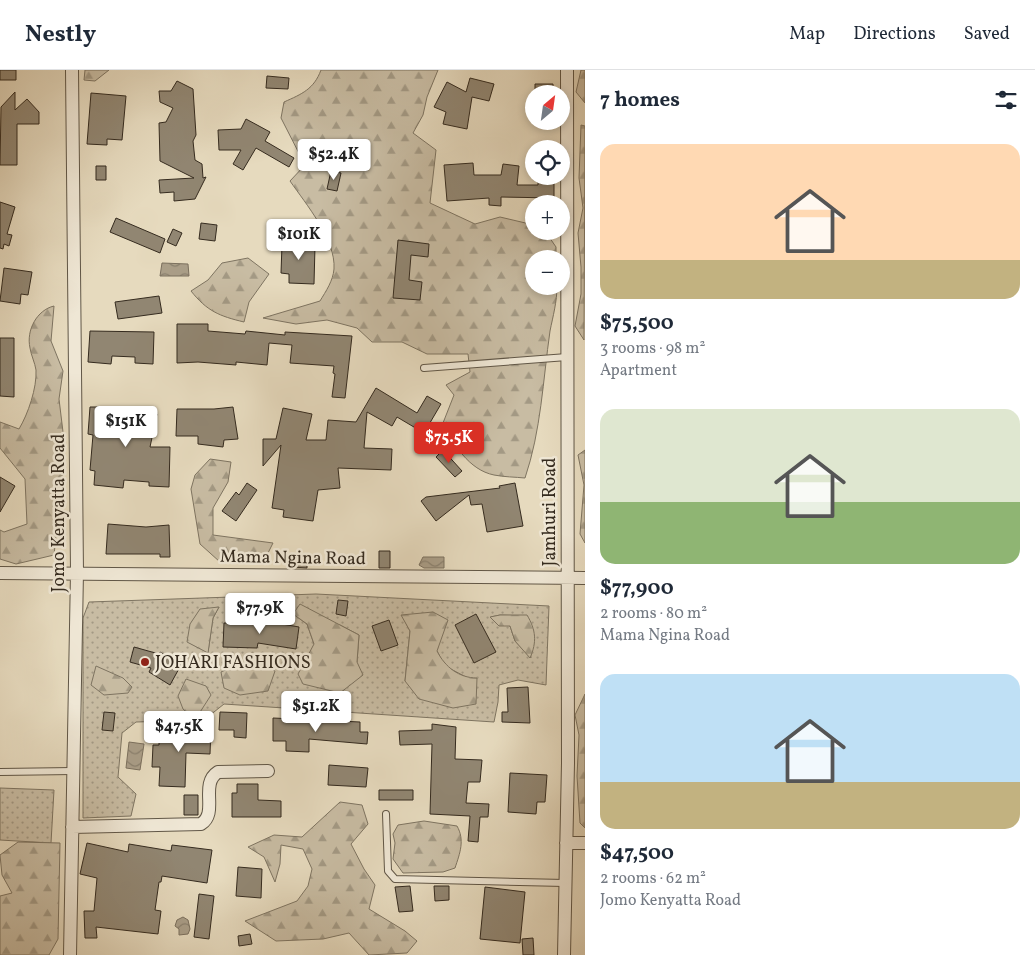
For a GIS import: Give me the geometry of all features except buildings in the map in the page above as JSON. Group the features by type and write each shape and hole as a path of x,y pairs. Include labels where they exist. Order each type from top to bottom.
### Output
{"street":[{"name":"Jomo Kenyatta Road","path":"70,955 77,572 72,70"},
{"name":"Jamhuri Road","path":"564,955 566,883 567,70"},
{"name":"Mama Ngina Road","path":"0,573 77,572 585,578"},
{"path":"72,827 201,824 209,815 210,787 214,775 218,772 268,771"},
{"path":"566,843 585,843"}],"lane":[{"path":"424,368 567,357"},
{"path":"0,772 73,772"},
{"path":"386,814 388,871 395,879 566,883"}],"green space":[{"path":"85,70 109,70 95,81 84,80"},
{"path":"321,70 438,70 427,97 423,115 413,133 436,150 430,203 475,224 500,217 525,223 525,240 551,240 556,247 556,250 525,250 525,295 557,295 535,442 525,478 494,475 477,468 463,455 443,423 454,395 446,385 470,372 468,354 427,354 402,342 372,342 357,328 327,320 296,324 263,318 320,301 332,278 334,269 333,258 325,234 290,181 305,165 281,118 284,102 307,90 318,77"},
{"path":"581,70 585,70 585,103 576,92"},
{"path":"581,125 585,126 584,340 575,326 581,294 578,233 583,208 579,178"},
{"path":"248,258 269,274 249,302 244,322 214,312 191,291 208,280 222,263"},
{"path":"54,306 51,341 63,371 59,399 64,459 54,555 16,564 0,559 0,530 4,532 27,524 25,479 0,448 0,422 19,429 26,416 36,377 29,341 31,328 38,316"},
{"path":"585,450 585,543 580,534 584,485 578,455"},
{"path":"210,459 231,462 228,482 213,508 213,535 273,543 265,559 244,562 220,562 200,544 191,489 195,475"},
{"path":"316,594 549,606 546,685 518,680 499,685 494,722 224,704 204,720 136,722 122,733 118,777 136,794 131,816 83,818 83,618 89,602","holes":["219,607 213,618 208,652 188,642","293,614 340,625 359,635 357,662 314,644 307,624","402,615 437,651 445,666 468,678 405,681 410,631","500,615 527,616 531,658 515,641 510,626 491,617"]},
{"path":"300,604 359,635 357,662 363,675 340,693 303,684 298,674 314,644 307,624 293,614"},
{"path":"219,607 213,618 208,653 187,642 190,624 200,609"},
{"path":"433,612 448,620 437,651 448,667 464,676 477,678 476,704 453,708 419,699 405,681 410,631 401,615"},
{"path":"527,615 534,636 534,647 530,658 515,641 510,626 499,626 490,617"},
{"path":"260,662 275,671 268,691 240,695 224,688 221,672 232,667"},
{"path":"96,666 123,678 132,687 128,693 104,695 91,685"},
{"path":"186,679 206,686 211,695 195,720 183,709 178,696"},
{"path":"585,694 585,828 580,823 577,776 579,735 575,715"},
{"path":"0,788 54,790 51,843 0,840"},
{"path":"340,802 362,805 368,824 351,844 375,885 369,909 405,931 417,941 407,953 369,955 349,933 323,939 276,941 245,921 297,901 308,886 312,869 303,849 281,845 280,864 275,882 264,857 248,847 274,835 302,837"},
{"path":"424,821 457,826 461,841 455,868 443,872 403,873 393,859 395,843 393,834 398,825"},
{"path":"18,842 60,843 58,939 49,955 0,955 0,896 12,893 2,875 0,855"}],"water":[{"path":"162,263 188,264 189,276 160,276"},
{"path":"423,557 444,557 444,568 424,568 419,565"},
{"path":"129,742 144,744 140,770 126,768"},
{"path":"183,917 188,920 190,929 188,934 179,935 179,929 175,926 177,920"}],"place":[{"name":"JOHARI FASHIONS","path":"145,662"}]}
